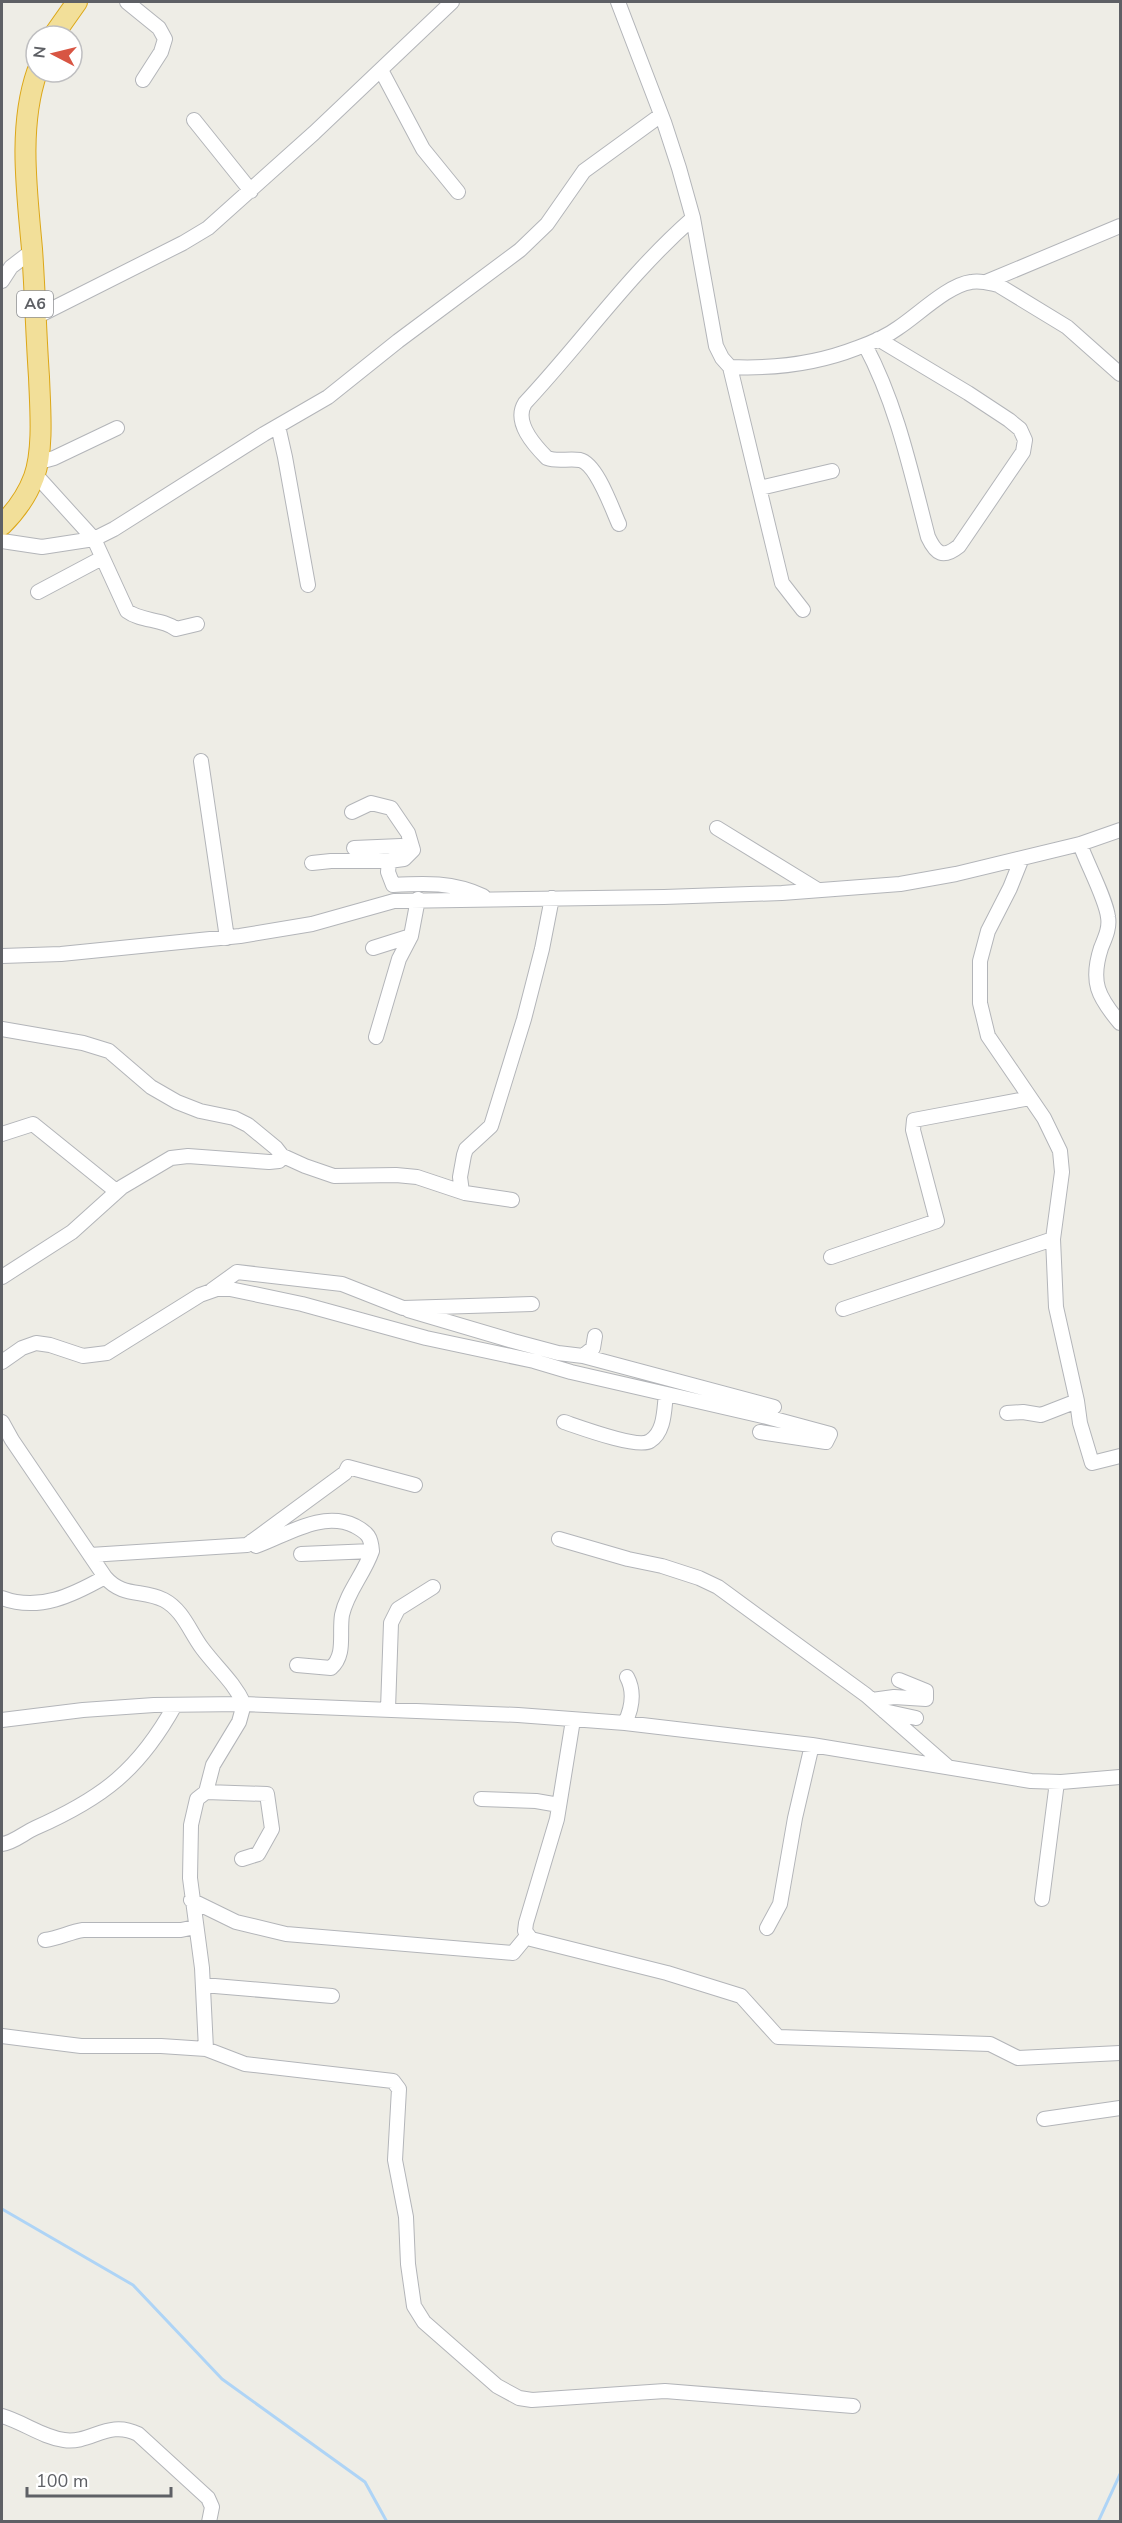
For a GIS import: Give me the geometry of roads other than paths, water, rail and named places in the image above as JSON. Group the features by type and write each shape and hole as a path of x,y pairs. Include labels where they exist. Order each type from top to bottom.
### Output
{"highway":[{"path":"61,24 76,2"},
{"name":"A6","path":"2,525 20,506 36,469 40,408 28,208 27,124 34,84"}],"street":[{"path":"127,2 159,28 165,39 161,52 144,80"},
{"path":"36,317 194,238 251,191 452,2"},
{"path":"618,2 662,115 693,218 716,346 730,367 782,583 803,610"},
{"path":"381,70 423,149 458,192"},
{"path":"2,541 42,547 94,539 114,529 278,426 328,398 398,341 520,250 547,224 584,171 662,115"},
{"path":"194,120 251,191"},
{"path":"619,524 590,467 578,460 560,461 547,458 523,424 520,412 525,403 577,345 622,288 658,248 693,218"},
{"path":"986,282 1119,230"},
{"path":"2,282 11,267 32,251"},
{"path":"730,367 757,368 817,362 896,330 955,287 970,282 986,282 999,285 1052,317 1120,374"},
{"path":"871,342 968,393 1020,429 1024,440 1023,452 959,546 950,553 940,553 933,548 928,537 893,410 871,342"},
{"path":"278,426 308,585"},
{"path":"117,428 36,469 94,539 127,611 135,617 164,621 176,629 197,624"},
{"path":"760,488 832,471"},
{"path":"38,592 102,558"},
{"path":"201,761 227,938"},
{"path":"352,812 371,803 391,808 408,833 413,850"},
{"path":"717,828 818,890"},
{"path":"2,956 61,954 227,938 302,926 394,901 418,899 664,897 900,884 956,874 1080,844 1120,830"},
{"path":"1080,844 1108,914 1108,929 1096,966 1096,984 1107,1008 1120,1023"},
{"path":"354,848 401,846 413,850"},
{"path":"312,863 389,861 404,859 413,850"},
{"path":"1022,858 988,931 980,961 980,1003 988,1036 1052,1133 1060,1151 1062,1172 1053,1239 1056,1307 1080,1423 1092,1463 1120,1456"},
{"path":"389,861 388,872 393,885 431,882 467,889 487,898"},
{"path":"462,1192 460,1177 464,1155 466,1149 491,1126 524,1018 542,949 552,898"},
{"path":"376,1037 399,959 411,936 418,899"},
{"path":"373,948 411,936"},
{"path":"2,1029 83,1043 109,1051 151,1087 189,1108 240,1121 283,1156 334,1176 417,1177 462,1192 512,1200"},
{"path":"831,1257 937,1221 913,1130 914,1120 1030,1098"},
{"path":"2,1134 33,1124 116,1191"},
{"path":"2,1277 72,1232 116,1191 146,1171 176,1157 269,1162 282,1160 283,1156"},
{"path":"843,1309 1053,1239"},
{"path":"2,1362 22,1348 36,1343 88,1356 107,1353 210,1291 237,1272 342,1284 417,1315 774,1407"},
{"path":"210,1291 222,1289 250,1292 436,1340 830,1434 826,1442 760,1432"},
{"path":"403,1308 532,1304"},
{"path":"583,1356 593,1348 595,1336"},
{"path":"564,1422 646,1444 652,1441 663,1420 666,1394"},
{"path":"1007,1413 1023,1412 1041,1415 1077,1401"},
{"path":"2,1422 105,1577 121,1590 155,1596 177,1610 202,1648 238,1690 244,1704 243,1714 213,1766 206,1792 197,1799 191,1825 192,1900 203,1985 206,2049"},
{"path":"90,1555 247,1545 345,1473 348,1467 415,1485"},
{"path":"252,1541 256,1546 298,1528 331,1522 351,1524 368,1533 371,1539 372,1551 367,1564 346,1599 340,1629 341,1653 337,1662 331,1668 297,1665"},
{"path":"559,1539 628,1559 662,1566 718,1587 872,1700 948,1768"},
{"path":"301,1554 372,1551"},
{"path":"2,1598 25,1603 52,1601 64,1598 105,1577"},
{"path":"388,1709 391,1623 398,1609 433,1587"},
{"path":"625,1723 631,1705 632,1687 627,1677"},
{"path":"872,1700 894,1697 926,1699 926,1691 899,1680"},
{"path":"2,1720 83,1710 175,1705 244,1704 465,1712 625,1723 812,1745 1031,1781 1057,1782 1120,1777"},
{"path":"3,1845 81,1806 111,1786 132,1767 154,1741 175,1705"},
{"path":"884,1711 916,1718"},
{"path":"192,1900 236,1922 286,1934 513,1953 527,1936 526,1923 559,1805 573,1720"},
{"path":"767,1928 780,1904 795,1818 812,1745"},
{"path":"1042,1899 1057,1782"},
{"path":"206,1792 267,1794 272,1829 258,1854 242,1859"},
{"path":"481,1799 536,1801 559,1805"},
{"path":"45,1940 83,1930 181,1930 195,1927"},
{"path":"527,1936 531,1939 667,1973 741,1996 778,2037 990,2044 1018,2058 1120,2053"},
{"path":"203,1985 332,1996"},
{"path":"2,2036 81,2046 168,2046 206,2049 245,2064 379,2077 398,2084 395,2160 406,2217 408,2264 414,2306 424,2322 497,2386 509,2393 532,2400 665,2391 694,2392 853,2406"},
{"path":"1044,2119 1120,2108"},
{"path":"2,2416 66,2440 115,2428 129,2429 138,2434 208,2498 212,2507 209,2522"}],"waterway":[{"path":"2,2209 133,2285 222,2379 365,2482 387,2522"},
{"path":"1098,2522 1120,2474"}]}
